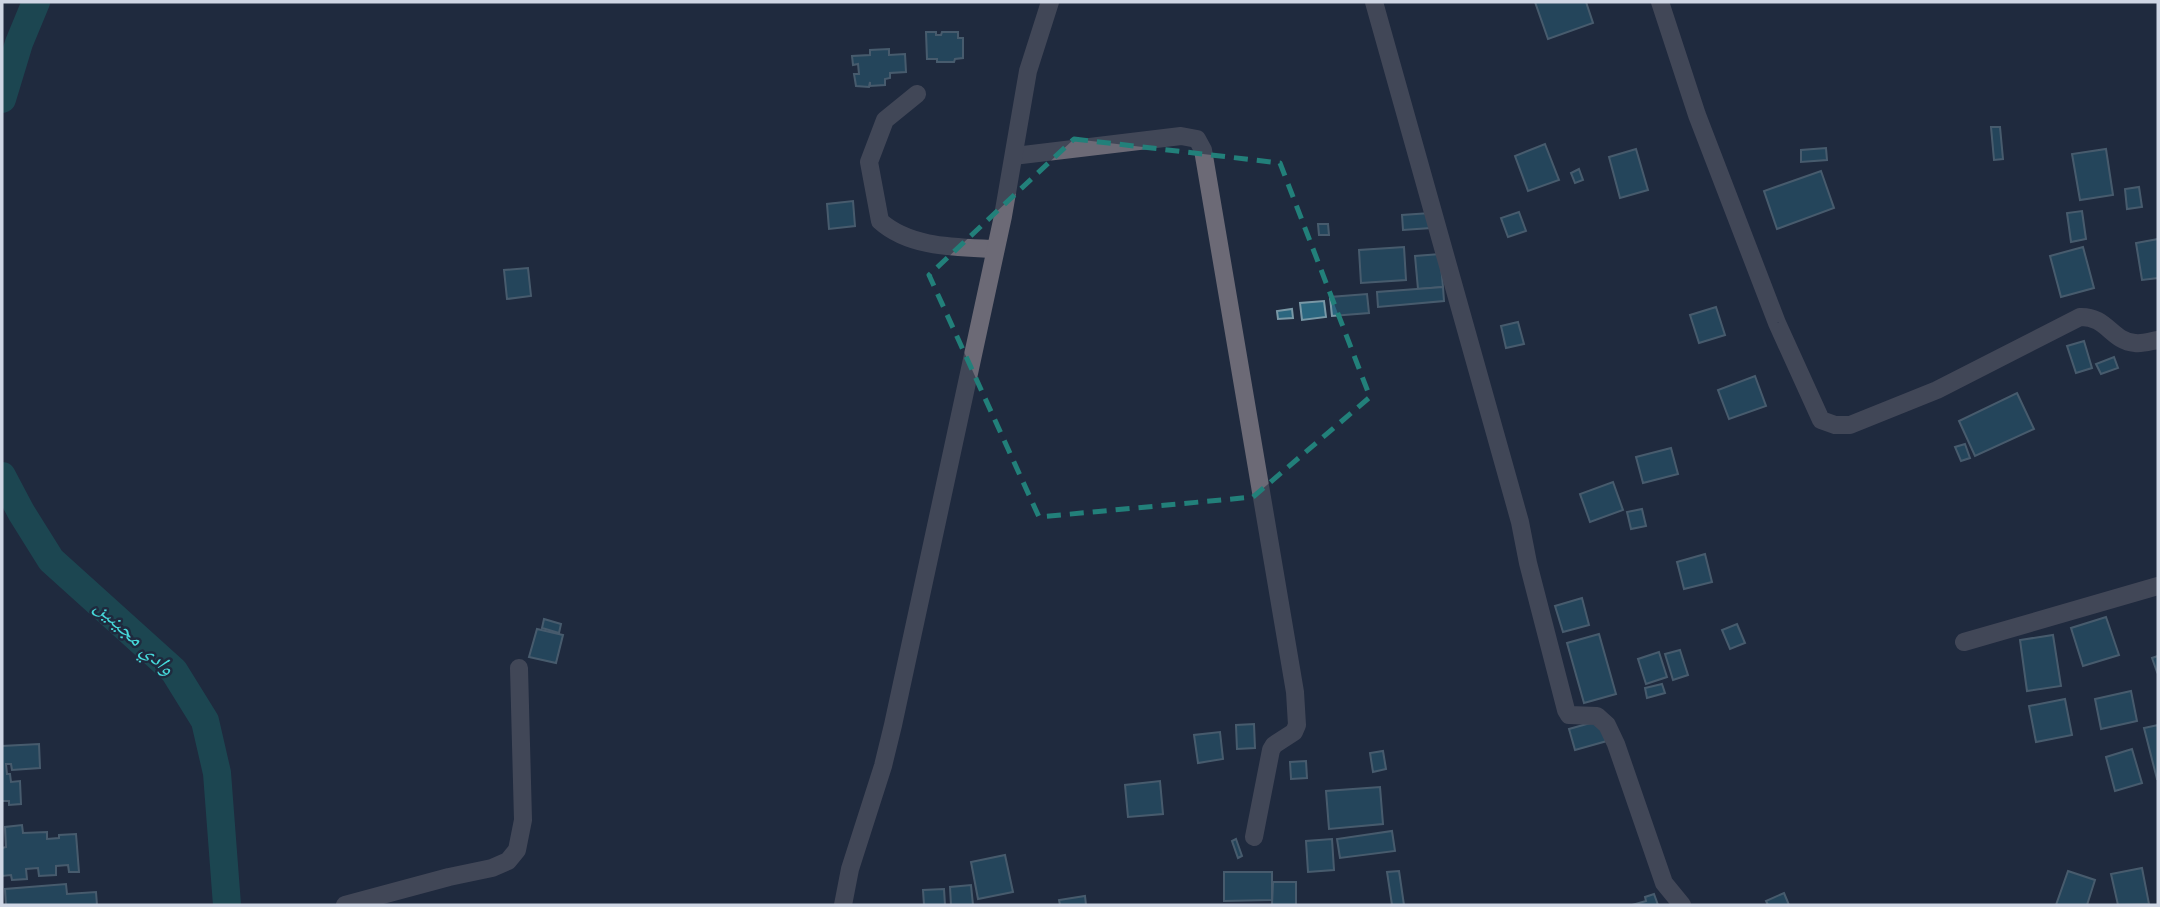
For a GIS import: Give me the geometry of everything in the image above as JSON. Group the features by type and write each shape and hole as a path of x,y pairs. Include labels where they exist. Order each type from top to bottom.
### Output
{"street":[{"path":"843,905 850,869 880,778 893,725 995,249 1028,71 1049,2"},
{"path":"1374,2 1520,522 1566,710 1569,715 1597,716 1607,725 1664,883 1682,905"},
{"path":"1660,2 1697,116 1777,323 1821,419 1835,425 1850,425 1937,390 2080,317 2091,317 2100,321 2116,335 2136,344 2158,340"},
{"path":"917,94 886,120 873,151 870,162 880,221 902,237 957,247 995,249"},
{"path":"1014,156 1181,136 1197,139 1203,150 1297,712 1294,732 1271,750 1254,837"},
{"path":"1964,642 2158,586"},
{"path":"345,905 492,868 508,860 517,850 523,820 520,668"}],"highlighted area":[{"path":"1074,139 1280,163 1370,397 1253,497 1039,517 929,275"}],"building":[{"path":"1535,2 1586,2 1593,23 1548,39"},
{"path":"926,32 941,35 942,32 958,32 958,38 963,38 963,58 955,59 954,62 927,59"},
{"path":"889,49 889,55 905,54 906,72 890,73 890,78 885,79 885,85 870,86 870,82 869,87 856,86 854,74 859,74 858,64 853,65 852,56 870,55 870,50"},
{"path":"1991,127 2000,127 2003,159 1994,160"},
{"path":"1545,144 1559,180 1528,191 1515,156"},
{"path":"1826,148 1827,160 1801,162 1801,150"},
{"path":"1636,149 1648,190 1620,198 1609,157"},
{"path":"2106,149 2113,195 2080,200 2072,154"},
{"path":"1579,169 1583,180 1575,183 1571,173"},
{"path":"1821,171 1834,208 1777,229 1764,191"},
{"path":"2139,187 2142,207 2127,209 2125,189"},
{"path":"853,201 855,226 829,229 827,204"},
{"path":"2082,211 2086,239 2071,242 2067,213"},
{"path":"1519,212 1526,231 1508,237 1501,218"},
{"path":"1430,213 1431,228 1403,230 1402,215"},
{"path":"1318,224 1328,224 1329,235 1319,235"},
{"path":"2158,239 2158,278 2142,280 2136,243"},
{"path":"1404,247 1406,280 1361,283 1359,250"},
{"path":"2083,247 2094,288 2061,297 2050,256"},
{"path":"1440,254 1443,287 1418,289 1415,256"},
{"path":"528,268 531,296 507,299 504,270"},
{"path":"1443,287 1444,301 1378,307 1377,292"},
{"path":"1367,294 1369,313 1332,316 1330,297"},
{"path":"1324,301 1326,317 1302,320 1300,303"},
{"path":"1716,307 1725,335 1699,343 1690,315"},
{"path":"1292,309 1293,318 1278,319 1277,311"},
{"path":"1518,322 1524,344 1506,348 1501,326"},
{"path":"2084,341 2092,368 2076,373 2067,346"},
{"path":"2114,357 2118,368 2101,374 2096,364"},
{"path":"1755,376 1766,406 1729,419 1718,390"},
{"path":"2017,393 2034,429 1975,456 1959,421"},
{"path":"1965,444 1970,458 1961,461 1955,447"},
{"path":"1671,448 1678,474 1643,483 1636,457"},
{"path":"1613,482 1623,510 1590,522 1580,494"},
{"path":"1642,509 1646,526 1631,529 1627,512"},
{"path":"1705,554 1712,582 1684,589 1677,562"},
{"path":"1582,598 1589,625 1563,632 1555,606"},
{"path":"2106,617 2119,655 2083,666 2071,628"},
{"path":"544,619 561,624 559,633 542,628"},
{"path":"1737,624 1745,643 1730,649 1722,630"},
{"path":"537,629 563,635 556,663 529,657"},
{"path":"1599,634 1616,694 1584,703 1567,643"},
{"path":"2053,635 2061,686 2027,691 2020,640"},
{"path":"1680,650 1688,675 1673,680 1665,654"},
{"path":"1659,652 1667,677 1646,684 1638,659"},
{"path":"2158,656 2158,671 2157,672 2152,658"},
{"path":"1662,684 1665,693 1647,698 1645,688"},
{"path":"2131,691 2137,721 2101,729 2095,699"},
{"path":"2065,699 2072,735 2036,742 2029,706"},
{"path":"1601,720 1607,741 1575,750 1569,729"},
{"path":"1254,724 1255,748 1237,749 1236,725"},
{"path":"2158,725 2158,779 2157,779 2144,728"},
{"path":"1220,732 1223,759 1198,763 1194,735"},
{"path":"39,744 40,768 12,770 11,764 6,764 11,782 20,781 21,804 9,805 9,801 2,801 2,746"},
{"path":"2132,749 2142,783 2115,791 2106,757"},
{"path":"1383,751 1386,769 1373,772 1370,753"},
{"path":"1306,761 1307,778 1291,779 1290,762"},
{"path":"1160,781 1163,814 1128,817 1125,785"},
{"path":"1380,787 1383,824 1329,829 1326,791"},
{"path":"22,825 23,833 47,832 47,839 76,834 79,872 69,872 68,865 56,866 56,875 39,876 38,868 26,869 27,879 12,880 11,875 2,876 2,848 6,847 5,827"},
{"path":"1392,831 1395,851 1340,858 1337,839"},
{"path":"1236,839 1242,856 1238,858 1232,841"},
{"path":"1332,839 1334,870 1308,872 1306,841"},
{"path":"1005,855 1013,892 978,899 971,862"},
{"path":"2142,868 2149,904 2118,905 2111,874"},
{"path":"1399,871 1404,905 1392,905 1387,872"},
{"path":"2068,871 2095,880 2087,905 2056,905"},
{"path":"1224,872 1272,872 1272,900 1224,901"},
{"path":"1273,882 1296,882 1296,905 1272,905"},
{"path":"66,884 67,894 96,892 97,905 6,905 5,889"},
{"path":"971,885 973,905 951,905 950,887"},
{"path":"944,889 945,905 924,905 923,890"},
{"path":"1784,893 1789,905 1768,905 1766,901"},
{"path":"1654,894 1658,905 1632,905 1646,901 1645,897"},
{"path":"1085,896 1086,905 1060,905 1059,900"}],"waterway":[{"name":"وادي مجينين","path":"2,99 19,43 36,2"},
{"name":"وادي مجينين","path":"2,476 51,560 174,671 205,721 217,773 227,905"}]}
